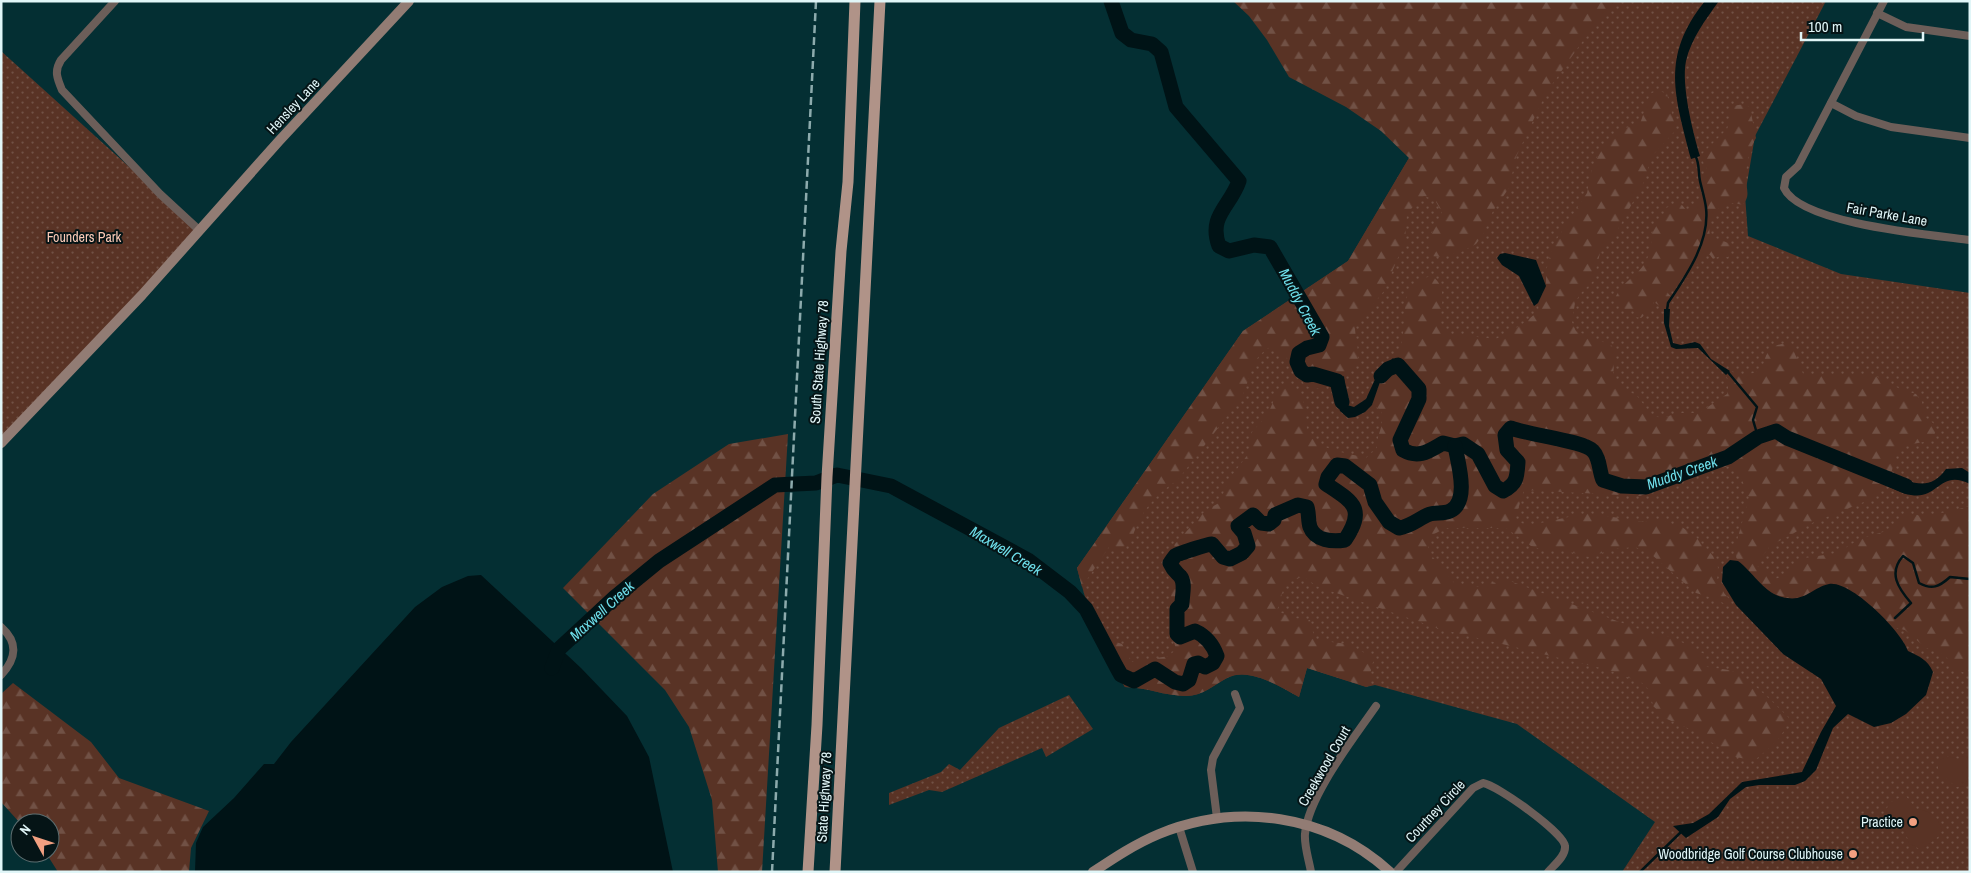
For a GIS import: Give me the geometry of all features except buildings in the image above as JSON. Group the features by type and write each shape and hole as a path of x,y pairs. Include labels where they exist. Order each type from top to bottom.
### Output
{"main road":[{"name":"South State Highway 78","path":"817,725 824,536 841,251 848,182 855,1"},
{"name":"State Highway 78","path":"836,872 856,443 880,1"},
{"name":"State Highway 78","path":"808,872 817,725"}],"street":[{"path":"115,1 61,60 57,67 57,77 62,90 160,194 199,230"},
{"name":"Hensley Lane","path":"1,443 142,295 199,230 409,1"},
{"path":"1884,1 1831,103 1856,116 1891,127 1970,138"},
{"path":"1877,13 1906,27 1970,36"},
{"name":"Fair Parke Lane","path":"1831,103 1798,166 1784,182 1786,193 1794,200 1849,222 1970,240"},
{"path":"1,626 12,640 14,648 6,670 1,675"},
{"path":"1216,818 1210,770 1218,746 1240,708 1235,694"},
{"name":"Creekwood Court","path":"1311,872 1305,837 1312,808 1334,769 1376,706"},
{"name":"Courtney Circle","path":"1396,872 1473,788 1483,783 1495,787 1532,812 1562,840 1565,847 1563,855 1548,872"},
{"path":"1093,872 1137,844 1179,827 1216,818 1265,816 1307,824 1344,839 1367,852 1390,872"},
{"path":"1179,827 1193,872"}],"green space":[{"path":"1233,1 1617,1 1582,42 1546,93 1516,157 1509,188 1493,211 1483,235 1476,244 1461,252 1441,257 1432,256 1427,242 1442,213 1435,200 1424,196 1407,213 1405,241 1384,291 1355,327 1358,359 1351,371 1329,386 1314,388 1304,383 1283,355 1270,347 1263,352 1252,369 1242,397 1177,481 1165,489 1149,506 1140,519 1128,544 1116,550 1109,547 1082,587 1077,568 1243,331 1348,261 1409,158 1381,131 1346,107 1289,77 1267,40 1249,16"},
{"path":"1572,1 1826,1 1755,136 1745,195 1748,236 1841,274 1970,293 1970,872 1622,872 1655,822 1517,724 1375,685 1366,687 1307,668 1299,697 1274,683 1245,674 1227,678 1192,696 1178,696 1140,688 1125,687 1099,648 1077,568 1243,331 1348,261 1409,158"},
{"name":"Founders Park","path":"1,51 199,230 1,443"},
{"path":"1658,90 1667,94 1676,130 1651,157 1645,180 1617,231 1601,249 1593,281 1580,294 1575,303 1572,322 1576,331 1611,345 1615,350 1613,378 1617,383 1638,397 1652,416 1664,418 1676,413 1699,413 1727,394 1729,382 1726,375 1730,371 1739,374 1751,374 1758,371 1763,368 1768,352 1771,349 1785,344 1791,344 1804,376 1872,374 1902,390 1916,394 1922,402 1925,417 1933,423 1936,432 1929,441 1907,445 1896,455 1891,474 1874,498 1814,522 1770,546 1756,565 1775,579 1784,576 1805,558 1837,553 1860,539 1886,531 1906,515 1914,514 1921,516 1970,506 1970,675 1952,668 1947,658 1939,652 1926,648 1905,630 1892,627 1847,587 1830,584 1803,598 1783,597 1772,593 1738,561 1734,551 1749,498 1740,475 1733,465 1693,475 1640,496 1524,490 1515,519 1527,526 1587,513 1645,522 1657,519 1682,527 1696,537 1713,556 1718,567 1717,581 1730,600 1732,608 1716,599 1696,593 1652,555 1635,547 1614,549 1589,557 1562,550 1543,550 1531,546 1506,528 1446,528 1432,535 1427,544 1432,556 1456,585 1481,587 1505,579 1649,633 1672,637 1704,654 1705,666 1726,669 1746,679 1789,718 1780,737 1754,761 1732,756 1696,732 1667,719 1653,706 1650,691 1642,683 1609,670 1440,629 1316,586 1306,578 1292,578 1284,587 1277,611 1294,618 1310,620 1315,640 1348,644 1374,658 1367,687 1307,668 1299,697 1274,683 1245,674 1227,678 1192,696 1178,696 1140,688 1125,687 1099,648 1107,639 1122,644 1132,662 1169,656 1176,649 1172,635 1171,593 1167,565 1175,544 1206,510 1219,503 1230,478 1249,453 1252,432 1268,414 1279,388 1288,383 1297,390 1304,405 1309,434 1314,440 1325,447 1366,458 1377,448 1382,421 1381,410 1372,405 1380,382 1398,365 1393,358 1399,350 1401,343 1404,331 1406,301 1413,285 1421,279 1432,276 1437,280 1442,291 1440,324 1450,334 1496,339 1521,325 1539,311 1538,303 1546,286 1546,271 1553,245 1587,193 1592,168 1602,147 1618,130 1640,124 1650,94"},
{"path":"1745,104 1750,108 1756,138 1750,151 1747,167 1747,198 1742,205 1728,204 1717,210 1710,222 1709,229 1710,236 1731,244 1728,257 1720,256 1713,259 1710,255 1703,255 1698,264 1690,267 1690,278 1682,280 1680,284 1671,285 1667,292 1673,299 1668,308 1664,309 1654,302 1649,311 1641,318 1636,317 1633,310 1628,311 1614,302 1620,289 1647,259 1650,252 1653,229 1662,220 1666,208 1674,204 1682,205 1687,211 1705,198 1700,184 1708,171 1700,156 1727,129 1732,116 1729,109 1732,106"},
{"path":"788,434 762,872 718,872 712,800 689,727 665,690 563,588 653,494 729,444"},
{"path":"13,683 91,742 119,778 209,811 191,848 189,872 58,872 52,863 60,863 60,813 11,813 1,802 1,694"},
{"path":"1069,695 1093,729 1046,757 1042,748 942,792 929,790 889,805 889,793 941,772 949,764 960,770 999,728"},
{"path":"1970,751 1970,775 1964,786 1956,787 1938,771 1938,762 1946,756 1959,759"},
{"name":"Practice","path":"1905,795 1916,809 1933,815 1942,830 1939,836 1921,850 1909,843 1905,831 1888,826 1886,811 1889,803"}],"shaded area":[{"path":"1705,1 1719,1 1695,37 1686,61 1686,96 1700,156 1691,159 1680,116 1675,77 1682,40 1691,21"},
{"path":"1505,253 1536,260 1546,286 1538,303 1534,306 1519,276 1502,265 1497,258 1500,254"},
{"path":"1664,309 1670,309 1669,326 1673,343 1681,345 1695,342 1700,344 1711,359 1730,371 1726,375 1698,348 1676,349 1671,347 1664,323"},
{"path":"1393,358 1398,365 1380,382 1372,405 1365,412 1348,418 1340,411 1332,385 1344,376 1347,405 1354,407 1366,399 1377,375"},
{"path":"1962,468 1970,473 1970,484 1960,480 1952,480 1945,482 1928,493 1920,495 1904,493 1885,485 1891,474 1913,482 1927,483 1934,481 1946,469"},
{"path":"1730,560 1738,561 1769,591 1782,597 1802,597 1829,584 1838,585 1850,590 1862,598 1886,620 1908,651 1926,661 1933,672 1926,695 1906,714 1891,723 1874,727 1848,714 1833,728 1816,770 1805,781 1795,785 1746,787 1730,799 1718,817 1686,838 1673,826 1693,823 1709,814 1742,782 1802,772 1836,706 1821,679 1783,654 1736,605 1722,582 1723,567"},
{"path":"481,575 581,668 627,716 649,757 673,872 195,872 196,843 203,827 234,798 264,764 274,764 291,742 415,607 442,587 468,576"}],"waterway":[{"name":"Muddy Creek","path":"1111,1 1122,33 1131,40 1152,44 1161,52 1176,107 1239,181 1218,219 1216,236 1219,246 1229,251 1254,245 1270,247 1322,337 1319,345 1307,348 1299,353 1297,362 1301,371 1307,375 1313,374 1337,381 1342,402"},
{"path":"1667,311 1668,303 1695,258 1704,233 1706,208 1695,155"},
{"name":"Muddy Creek","path":"1381,376 1388,369 1398,365 1419,389 1419,399 1400,440 1403,450 1419,454 1443,443 1455,446 1463,444 1478,454 1495,486 1503,491 1514,483 1517,472 1518,462 1507,450 1505,435 1511,428 1588,447 1597,457 1603,480 1622,486 1646,487 1728,457 1758,437 1776,431 1787,438 1906,486"},
{"path":"1727,371 1757,407 1753,420 1758,437"},
{"name":"Maxwell Creek","path":"552,668 559,649 615,597 659,561 775,485 816,483 837,475 891,486 1028,560 1070,592 1086,609 1121,675 1134,681 1155,669 1175,682 1183,684 1189,680 1194,664 1198,663 1205,667 1213,663 1217,656 1209,641 1203,635 1195,631 1180,637 1177,634 1177,609 1182,604 1183,586 1182,579 1170,563 1175,556 1212,544 1223,557 1230,559 1242,553 1248,546 1244,533 1238,526 1253,515 1261,523 1269,524 1274,520 1275,515 1298,505 1307,507 1312,532 1320,538 1335,541 1345,540 1355,520 1354,507 1343,496 1326,484 1328,477 1337,465 1345,466 1370,485 1375,502 1389,522 1399,528 1408,526 1430,514 1450,511 1460,499 1461,491 1460,472 1455,446"},
{"path":"1895,618 1911,603 1902,592 1896,580 1896,568 1903,556 1913,563 1919,583 1924,585 1932,587 1950,577 1970,579"},
{"path":"1640,872 1682,831"}],"railway":[{"path":"772,872 816,1"}],"place":[{"name":"Practice","path":"1913,822"},
{"name":"Woodbridge Golf Course Clubhouse","path":"1853,854"}]}
